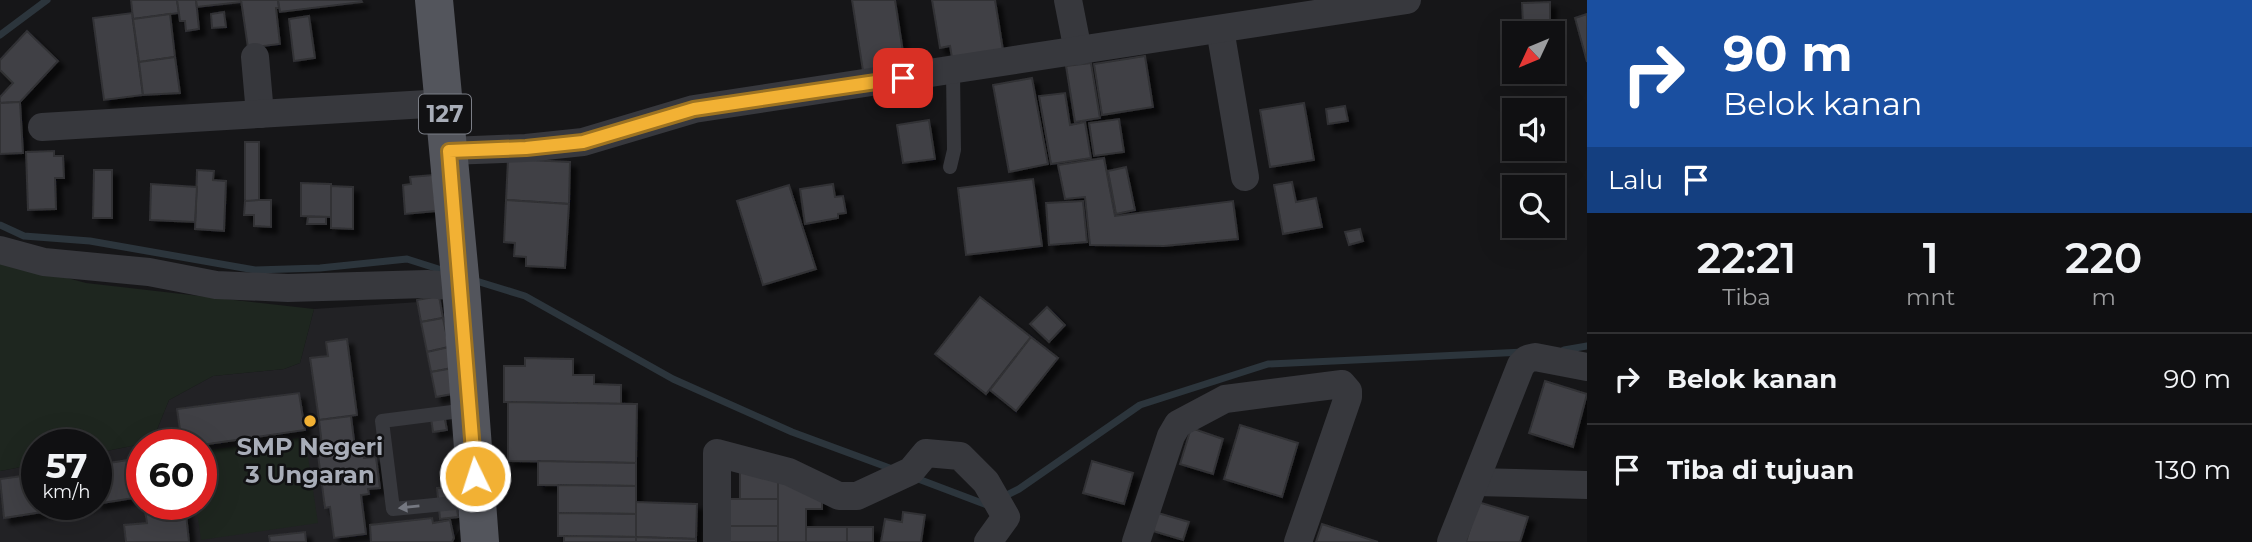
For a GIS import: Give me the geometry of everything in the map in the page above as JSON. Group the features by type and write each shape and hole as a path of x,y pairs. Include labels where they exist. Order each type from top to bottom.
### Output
{"main road":[{"name":"127","path":"434,0 461,287 480,542"}],"street":[{"path":"1068,0 1078,51"},
{"path":"449,151 526,148 583,142 694,109 1407,0"},
{"path":"1220,29 1245,177"},
{"path":"255,57 261,114"},
{"path":"42,127 444,103"},
{"path":"0,250 44,261 149,272 216,285 288,288 428,284 461,287"},
{"path":"1451,542 1521,365 1527,359 1535,357 1587,367"},
{"path":"1136,542 1171,436 1178,424 1225,399 1342,384 1348,391 1348,397 1298,542"},
{"path":"717,542 717,453 789,472 839,496 857,496 900,477 926,453 960,456 986,482 1006,517 988,542"},
{"path":"1476,482 1587,485"}],"lane":[{"path":"950,167 954,150 953,71"},
{"path":"470,410 382,421 393,509 477,501"}],"shaded area":[{"path":"0,260 86,283 314,309 300,363 284,369 213,376 169,400 157,429 126,429 126,447 112,450 112,429 21,429 21,467 0,471"},
{"name":"SMP Negeri 3 Ungaran","path":"449,300 469,515 452,542 0,542 0,471 21,467 21,520 112,520 112,450 126,447 126,520 217,520 217,429 157,429 169,400 213,376 284,369 300,363 314,309"},
{"path":"305,437 318,523 201,540 198,520 217,520 217,449"}],"building":[{"path":"131,0 177,0 179,13 133,19"},
{"path":"177,0 196,0 199,29 186,31 185,21 180,21"},
{"path":"196,0 241,0 242,2 197,7"},
{"path":"241,0 278,0 279,8 276,8 280,44 248,48"},
{"path":"278,0 361,0 362,2 280,12"},
{"path":"852,0 895,0 905,65 863,71"},
{"path":"932,0 995,0 1003,50 952,58 950,46 940,48"},
{"path":"1550,2 1550,21 1523,21 1522,3"},
{"path":"224,12 226,27 212,28 211,14"},
{"path":"132,13 143,95 104,100 93,18"},
{"path":"170,14 175,57 139,62 133,19"},
{"path":"1587,14 1587,62 1575,18"},
{"path":"309,16 315,58 294,61 289,19"},
{"path":"27,31 58,61 20,102 0,103 0,97 13,83 0,70 0,60"},
{"path":"1145,56 1153,107 1102,115 1094,64"},
{"path":"175,57 180,93 143,95 139,62"},
{"path":"1091,63 1100,118 1075,122 1066,66"},
{"path":"1032,78 1048,164 1009,172 993,85"},
{"path":"1065,93 1070,125 1085,122 1091,158 1051,164 1039,96"},
{"path":"20,102 23,153 0,154 0,103"},
{"path":"1304,103 1314,160 1270,167 1260,110"},
{"path":"1345,106 1348,121 1328,124 1326,109"},
{"path":"1119,119 1124,152 1094,156 1089,123"},
{"path":"929,120 935,159 903,163 897,125"},
{"path":"245,142 259,142 259,201 245,201"},
{"path":"54,151 54,156 63,156 64,178 55,178 56,209 28,210 26,152"},
{"path":"1104,158 1115,216 1233,201 1238,239 1164,246 1090,245 1085,197 1065,199 1058,165"},
{"path":"508,159 570,162 569,204 506,200"},
{"path":"1126,167 1135,210 1116,214 1108,171"},
{"path":"94,170 112,170 112,218 93,218"},
{"path":"197,170 214,171 213,180 226,181 224,231 195,229"},
{"path":"433,175 436,211 405,214 403,185 411,184 410,177"},
{"path":"1033,179 1042,246 966,255 958,188"},
{"path":"1292,182 1296,202 1316,198 1322,227 1283,234 1274,185"},
{"path":"301,183 331,184 331,217 301,216"},
{"path":"151,184 197,187 195,222 150,220"},
{"path":"833,184 835,197 843,196 846,213 838,214 838,218 805,224 800,189"},
{"path":"789,185 816,269 763,285 737,201"},
{"path":"331,186 353,187 353,229 331,228"},
{"path":"271,200 271,227 254,226 254,215 244,215 245,201"},
{"path":"506,200 569,204 565,268 526,266 526,257 514,256 515,243 504,242"},
{"path":"1083,201 1087,242 1049,245 1046,203"},
{"path":"308,217 326,217 326,224 307,224"},
{"path":"1360,229 1363,241 1349,245 1345,232"},
{"path":"439,296 443,318 421,322 417,300"},
{"path":"980,297 1031,337 986,394 935,354"},
{"path":"1047,307 1065,325 1049,342 1030,324"},
{"path":"443,318 449,347 427,352 421,322"},
{"path":"1031,337 1058,358 1016,411 990,390"},
{"path":"347,339 357,415 319,420 310,358 328,356 326,342"},
{"path":"449,347 453,368 431,372 427,352"},
{"path":"525,358 573,359 573,375 594,375 594,384 621,385 621,404 504,402 504,366 525,366"},
{"path":"453,368 458,393 436,397 431,372"},
{"path":"1545,381 1587,394 1573,447 1529,433"},
{"path":"299,393 305,430 217,443 217,429 180,429 177,409"},
{"path":"508,402 637,404 636,463 508,461"},
{"path":"443,409 447,430 433,432 430,411"},
{"path":"351,416 356,456 376,457 380,488 368,489 369,494 361,495 366,534 334,538 330,507 325,508 318,455 323,454 319,420"},
{"path":"1240,425 1298,443 1282,497 1224,479"},
{"path":"1191,428 1223,439 1213,474 1180,464"},
{"path":"126,460 126,499 112,501 112,462"},
{"path":"538,461 636,463 636,486 538,485"},
{"path":"1092,461 1133,473 1124,504 1083,493"},
{"path":"740,472 778,472 778,499 740,499"},
{"path":"21,476 21,515 4,518 0,479"},
{"path":"778,477 822,493 822,509 806,509 806,542 778,542"},
{"path":"558,485 636,486 636,514 558,513"},
{"path":"455,487 458,517 440,519 437,488"},
{"path":"728,499 778,499 778,526 727,526"},
{"path":"636,502 697,504 696,539 636,537"},
{"path":"1478,502 1528,517 1520,542 1466,542"},
{"path":"903,512 925,515 921,542 881,542 885,519 902,522"},
{"path":"558,513 636,514 636,537 558,536"},
{"path":"1158,513 1189,522 1183,540 1153,531"},
{"path":"432,518 433,523 450,520 454,538 452,542 371,542 370,525"},
{"path":"147,520 187,520 189,542 126,542 124,525 147,523"},
{"path":"1322,524 1378,542 1316,542"},
{"path":"727,526 778,526 778,542 727,542"},
{"path":"806,527 847,527 847,542 806,542"},
{"path":"847,527 873,527 873,542 847,542"},
{"path":"305,532 306,542 270,542 269,536"},
{"path":"564,536 636,537 636,542 564,542"},
{"path":"636,537 696,539 696,542 636,542"}],"waterway":[{"path":"0,35 47,0"},
{"path":"0,225 24,236 90,241 255,270 320,268 407,259 448,272"},
{"path":"473,280 525,296 673,379 792,432 895,470"},
{"path":"1564,350 1587,346"},
{"path":"1001,498 1019,489 1140,405 1268,364 1524,352"},
{"path":"913,477 987,505 990,503"}],"place":[{"name":"SMP Negeri 3 Ungaran","path":"310,421"}],"route":[{"path":"475,476 449,151 526,148 583,142 694,109 903,78"}]}
